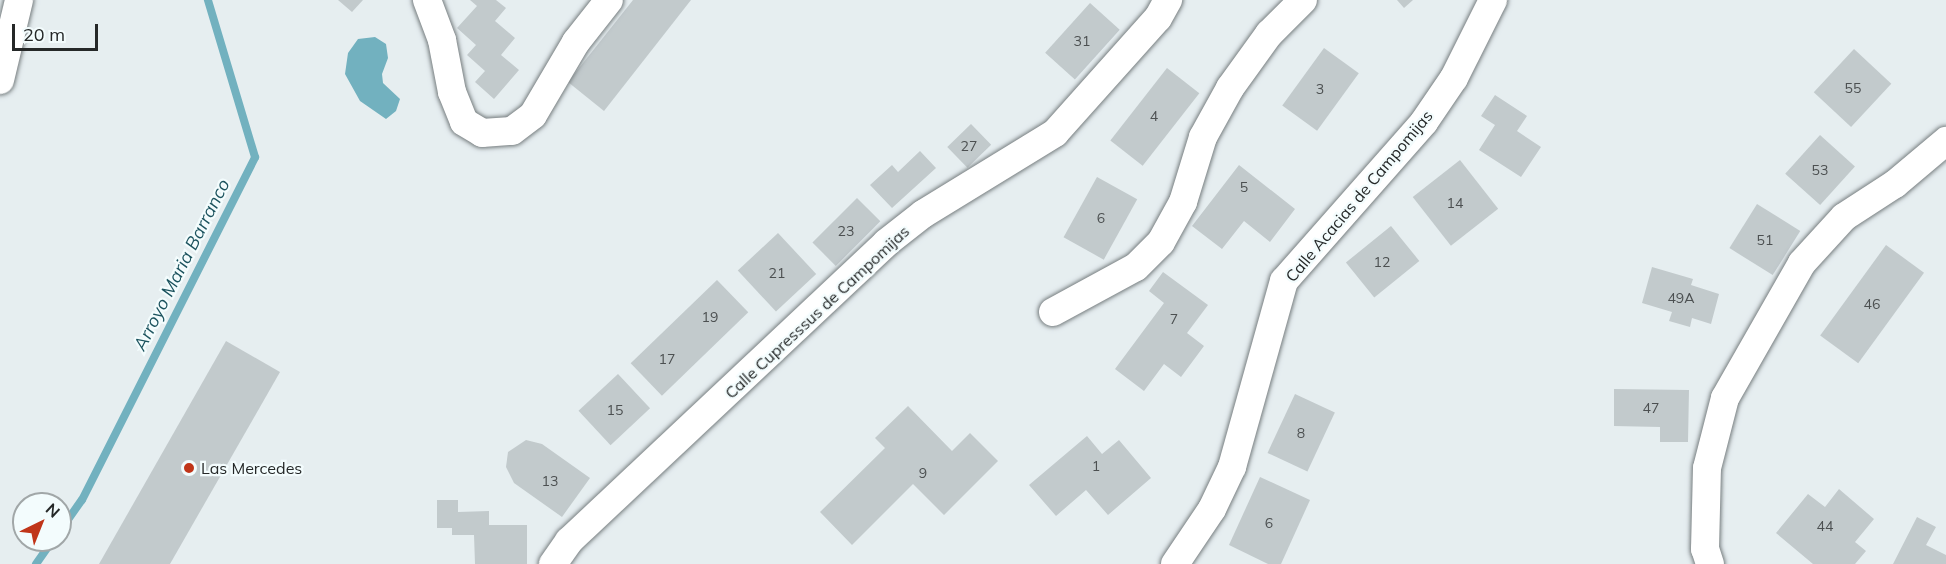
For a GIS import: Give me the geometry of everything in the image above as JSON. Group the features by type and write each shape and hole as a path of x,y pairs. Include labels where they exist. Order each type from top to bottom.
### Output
{"street":[{"path":"0,80 19,0"},
{"path":"427,0 464,122 482,133 512,131 533,115 576,42 609,0"},
{"name":"Calle Cupresssus de Campomijas","path":"553,564 569,541 886,243 923,214 1055,132 1158,18 1168,0"},
{"path":"1053,312 1136,267 1161,242 1183,202 1203,137 1230,88 1269,34 1303,0"},
{"name":"Calle Acacias de Campomijas","path":"1175,564 1212,509 1232,467 1284,281 1424,122 1454,78 1493,0"},
{"path":"1710,564 1705,549 1707,468 1725,398 1802,263 1844,217 1895,184 1946,141"}],"water":[{"path":"375,37 386,44 388,58 382,74 383,83 400,99 396,111 386,119 360,101 345,74 348,53 358,39"}],"building":[{"path":"338,0 363,0 352,12"},
{"path":"470,0 496,0 506,8 495,21 515,38 501,55 519,70 494,99 475,82 485,71 467,55 476,45 457,28 477,6"},
{"path":"633,0 691,0 604,111 568,82"},
{"path":"1397,0 1413,0 1404,8"},
{"path":"1090,3 1120,30 1075,80 1045,53"},
{"path":"1324,48 1359,73 1317,131 1282,105"},
{"path":"1854,49 1891,84 1851,127 1814,92"},
{"path":"1167,68 1199,93 1143,166 1110,140"},
{"path":"1495,95 1527,116 1517,131 1541,147 1521,177 1479,150 1495,125 1481,116"},
{"path":"971,124 991,145 967,168 947,147"},
{"path":"1820,135 1855,166 1820,205 1785,174"},
{"path":"920,151 936,168 892,208 870,185 892,165 898,172"},
{"path":"1460,160 1498,209 1451,246 1413,197"},
{"path":"1239,165 1295,209 1270,242 1244,221 1222,249 1192,226"},
{"path":"1097,177 1137,199 1104,260 1064,237"},
{"path":"857,198 880,221 836,266 812,243"},
{"path":"1757,204 1800,231 1773,275 1729,248"},
{"path":"1391,226 1419,261 1374,297 1346,263"},
{"path":"778,233 816,274 776,311 738,271"},
{"path":"1886,245 1924,273 1858,363 1820,336"},
{"path":"1652,267 1693,279 1691,285 1719,294 1711,324 1692,318 1690,327 1669,321 1672,312 1642,303"},
{"path":"1163,272 1208,305 1187,333 1204,346 1181,377 1164,364 1144,391 1115,369 1164,303 1149,291"},
{"path":"717,280 748,312 662,396 631,363"},
{"name":"Las Mercedes","path":"226,341 280,372 170,564 99,564"},
{"path":"618,374 650,408 611,445 579,411"},
{"path":"1614,389 1689,390 1688,442 1660,442 1660,427 1614,426"},
{"path":"1295,394 1335,413 1307,472 1268,453"},
{"path":"908,406 952,451 970,433 998,461 944,515 913,484 852,545 820,512 885,448 875,438"},
{"path":"1087,436 1102,454 1119,440 1151,478 1108,515 1086,490 1056,516 1029,485"},
{"path":"526,440 542,444 590,478 562,517 514,483 506,467 508,452"},
{"path":"1260,477 1310,500 1281,564 1268,564 1229,545"},
{"path":"1839,489 1874,519 1855,542 1866,551 1855,564 1813,564 1776,533 1808,494 1825,507"},
{"path":"437,500 458,500 458,512 489,511 489,525 527,525 527,564 475,564 474,535 452,535 452,528 437,528"},
{"path":"1917,517 1936,527 1926,545 1946,555 1946,564 1893,564"}],"waterway":[{"name":"Arroyo Maria Barranco","path":"72,514 82,500 255,157 208,0"},
{"name":"Arroyo Maria Barranco","path":"36,564 44,552"}],"place":[{"name":"Las Mercedes","path":"189,468"}]}
